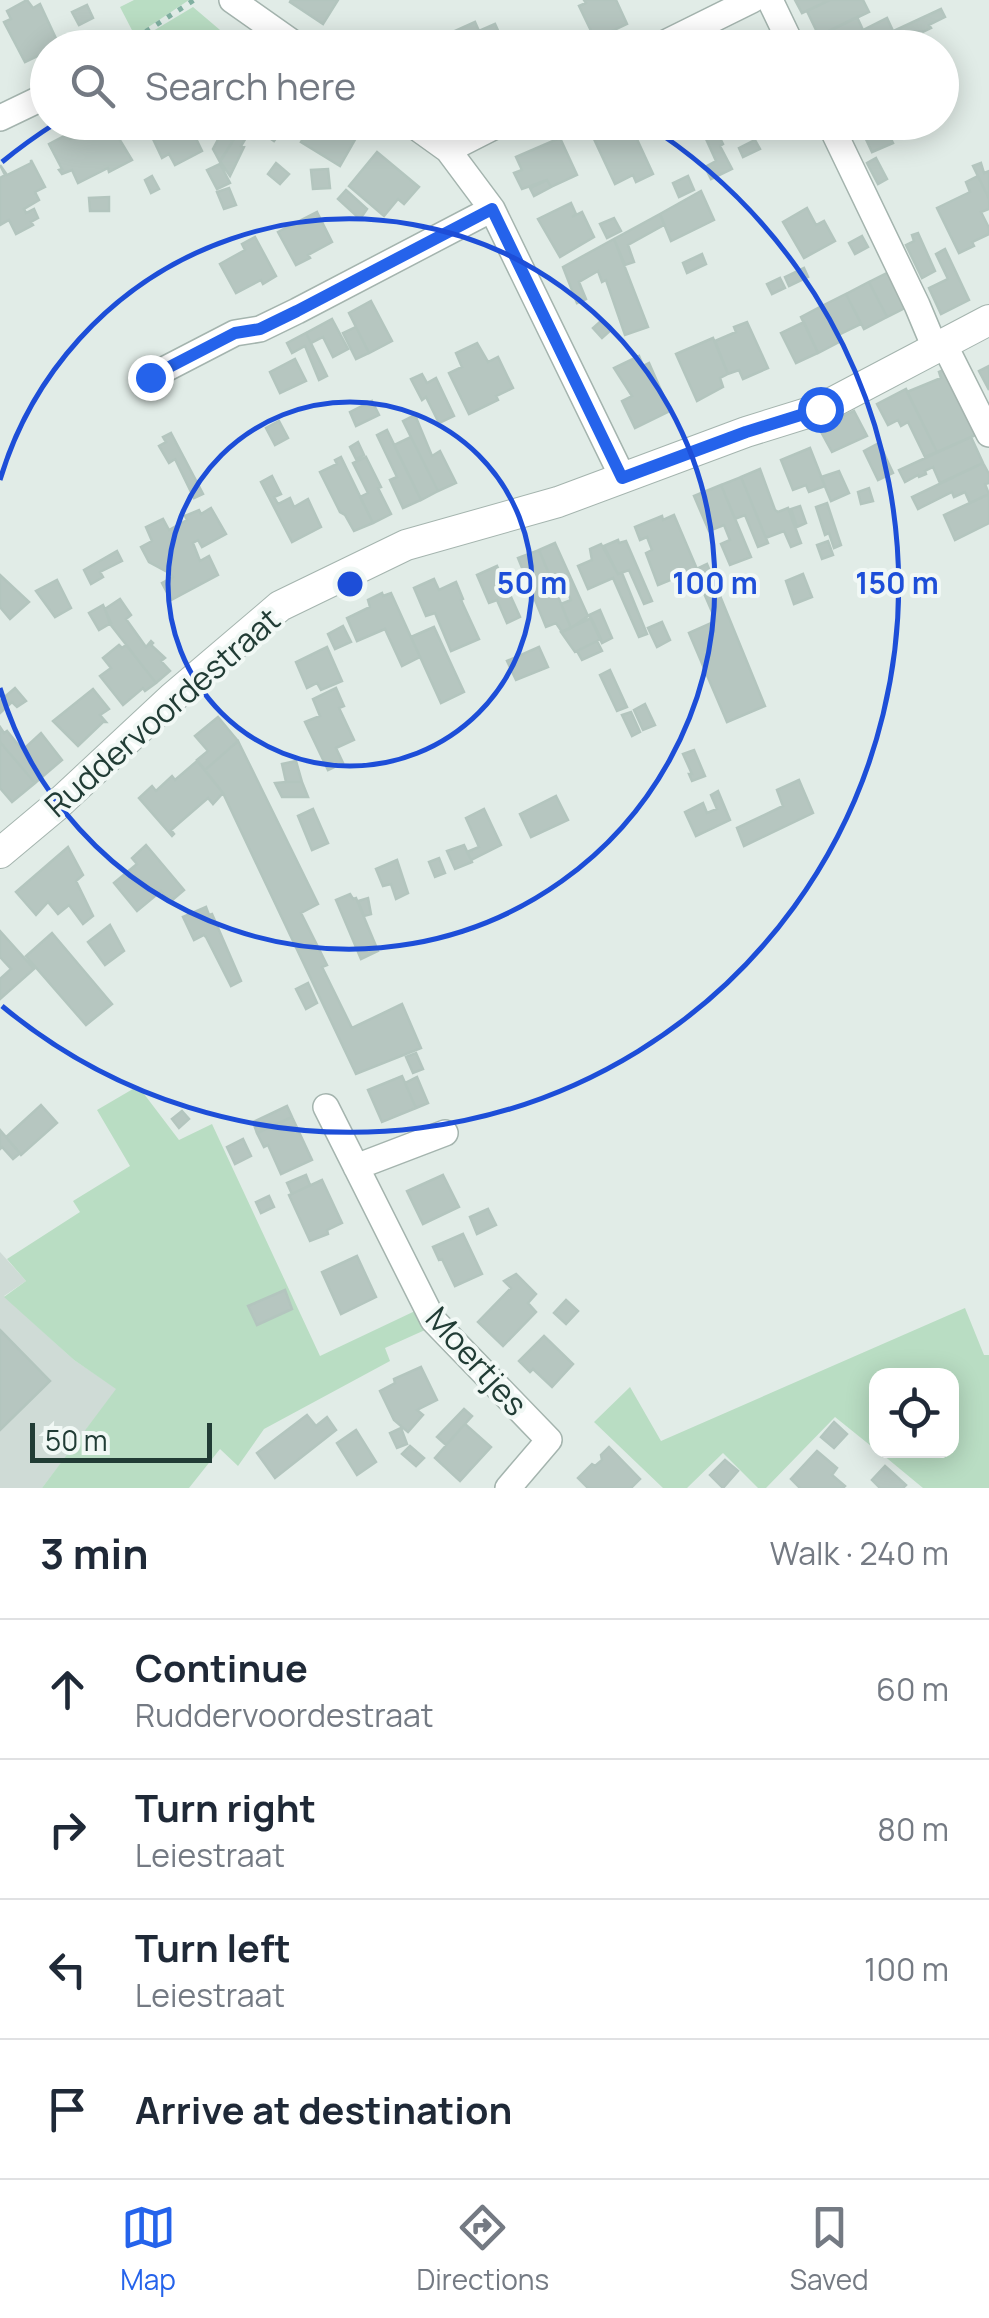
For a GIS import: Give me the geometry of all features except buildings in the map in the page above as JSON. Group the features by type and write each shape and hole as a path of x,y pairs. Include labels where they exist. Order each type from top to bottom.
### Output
{"street":[{"path":"232,0 274,30"},
{"path":"691,30 752,0"},
{"path":"770,0 784,30"},
{"path":"0,118 30,104"},
{"path":"434,140 448,150 492,209 622,478"},
{"path":"448,150 468,140"},
{"path":"838,140 917,305 989,434"},
{"path":"150,377 235,333 260,329 297,311 492,209"},
{"name":"Ruddervoordestraat","path":"0,852 280,606 406,545 558,502 746,432 820,409 989,320"},
{"name":"Moertjes","path":"326,1108 434,1320 549,1440 508,1488"},
{"path":"356,1168 445,1132"}],"path":[{"path":"148,30 194,0"}],"shaded area":[{"path":"0,1252 26,1281 4,1296 74,1360 117,1389 42,1488 0,1488"}],"green space":[{"path":"134,0 189,0 144,30 132,30 120,7"},
{"path":"193,7 220,30 155,30"},
{"path":"138,1086 179,1140 212,1124 320,1356 415,1311 425,1330 385,1348 390,1361 264,1429 238,1466 220,1449 189,1488 42,1488 116,1389 74,1360 4,1297 26,1281 7,1259 80,1212 73,1201 130,1166 97,1110"},
{"path":"965,1308 984,1355 989,1355 989,1488 923,1488 887,1458 959,1458 959,1368 869,1368 869,1444 835,1417 766,1488 758,1488 723,1453 687,1488 663,1488 594,1422 630,1387 661,1441"}],"route":[{"path":"150,377 235,333 260,329 297,311 492,209 622,478 820,409"}]}
